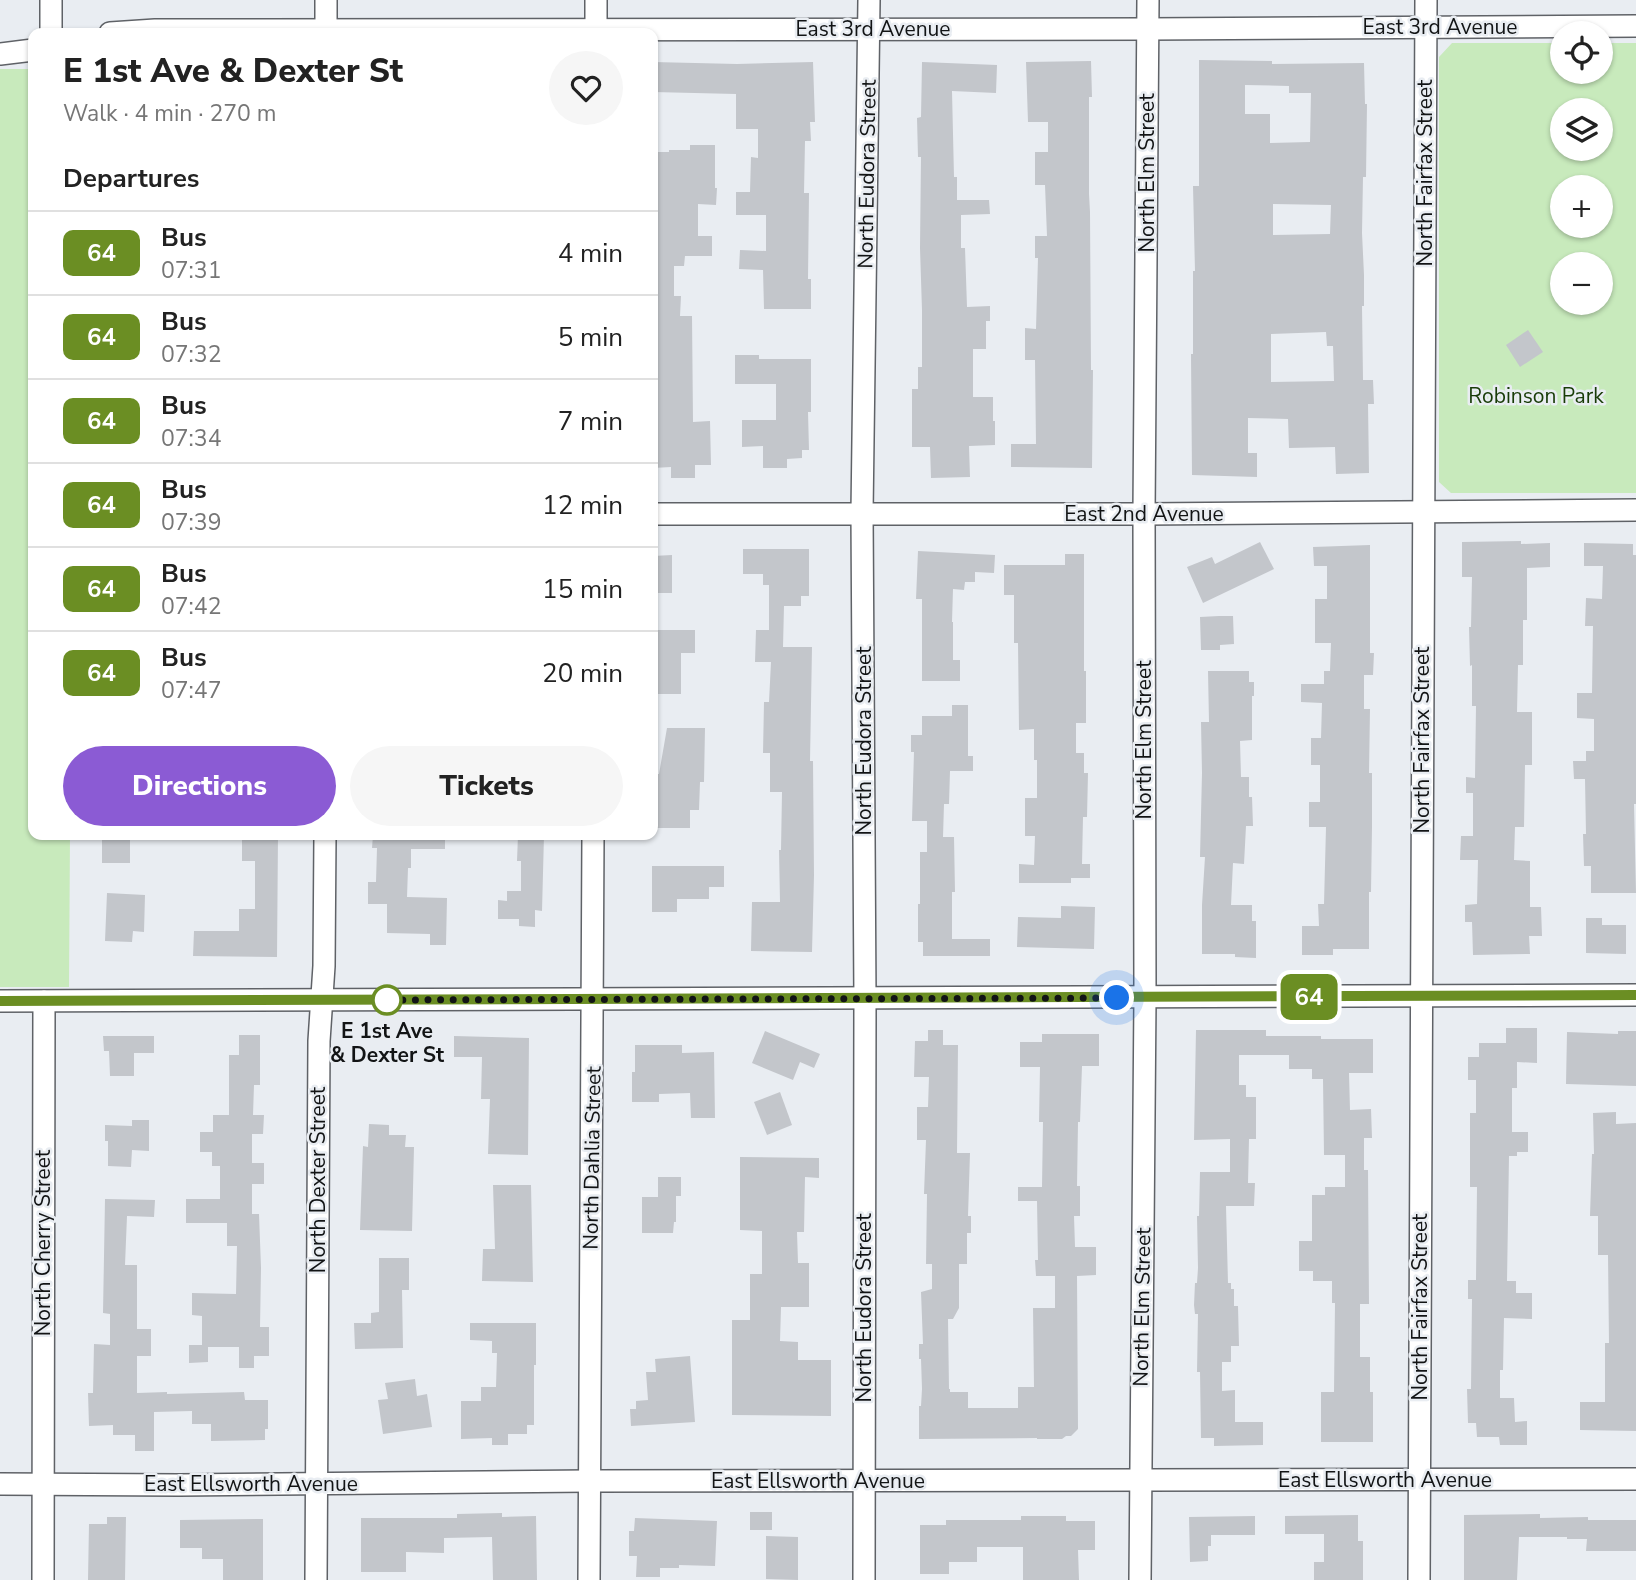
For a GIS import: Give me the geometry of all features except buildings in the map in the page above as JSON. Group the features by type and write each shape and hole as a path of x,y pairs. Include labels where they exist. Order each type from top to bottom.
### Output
{"street":[{"path":"51,0 51,28"},
{"path":"326,0 326,28"},
{"path":"596,0 596,28"},
{"name":"North Eudora Street","path":"864,1580 862,513 869,0"},
{"name":"North Elm Street","path":"1140,1580 1148,0"},
{"name":"North Fairfax Street","path":"1419,1580 1426,0"},
{"name":"East 3rd Avenue","path":"658,31 1636,26"},
{"path":"0,54 28,51"},
{"name":"East 2nd Avenue","path":"658,514 1636,510"},
{"name":"North Dexter Street","path":"316,1580 319,1041 324,966 325,840"},
{"name":"North Dahlia Street","path":"589,1580 593,840"},
{"path":"0,1001 1636,995"},
{"name":"North Cherry Street","path":"43,1580 44,1001"},
{"name":"East Ellsworth Avenue","path":"0,1484 1636,1479"}],"green space":[{"name":"Robinson Park","path":"1452,43 1550,43 1550,84 1613,84 1613,43 1636,43 1636,493 1451,493 1439,482 1439,57"},
{"path":"0,69 28,69 28,840 70,840 69,987 0,987"}],"bus line":[{"name":"64","path":"0,1001 1636,995"}],"place":[{"name":"E 1st Ave & Dexter St","path":"387,1000"}],"route":[{"path":"387,1000 376,1000 1117,998"}]}
